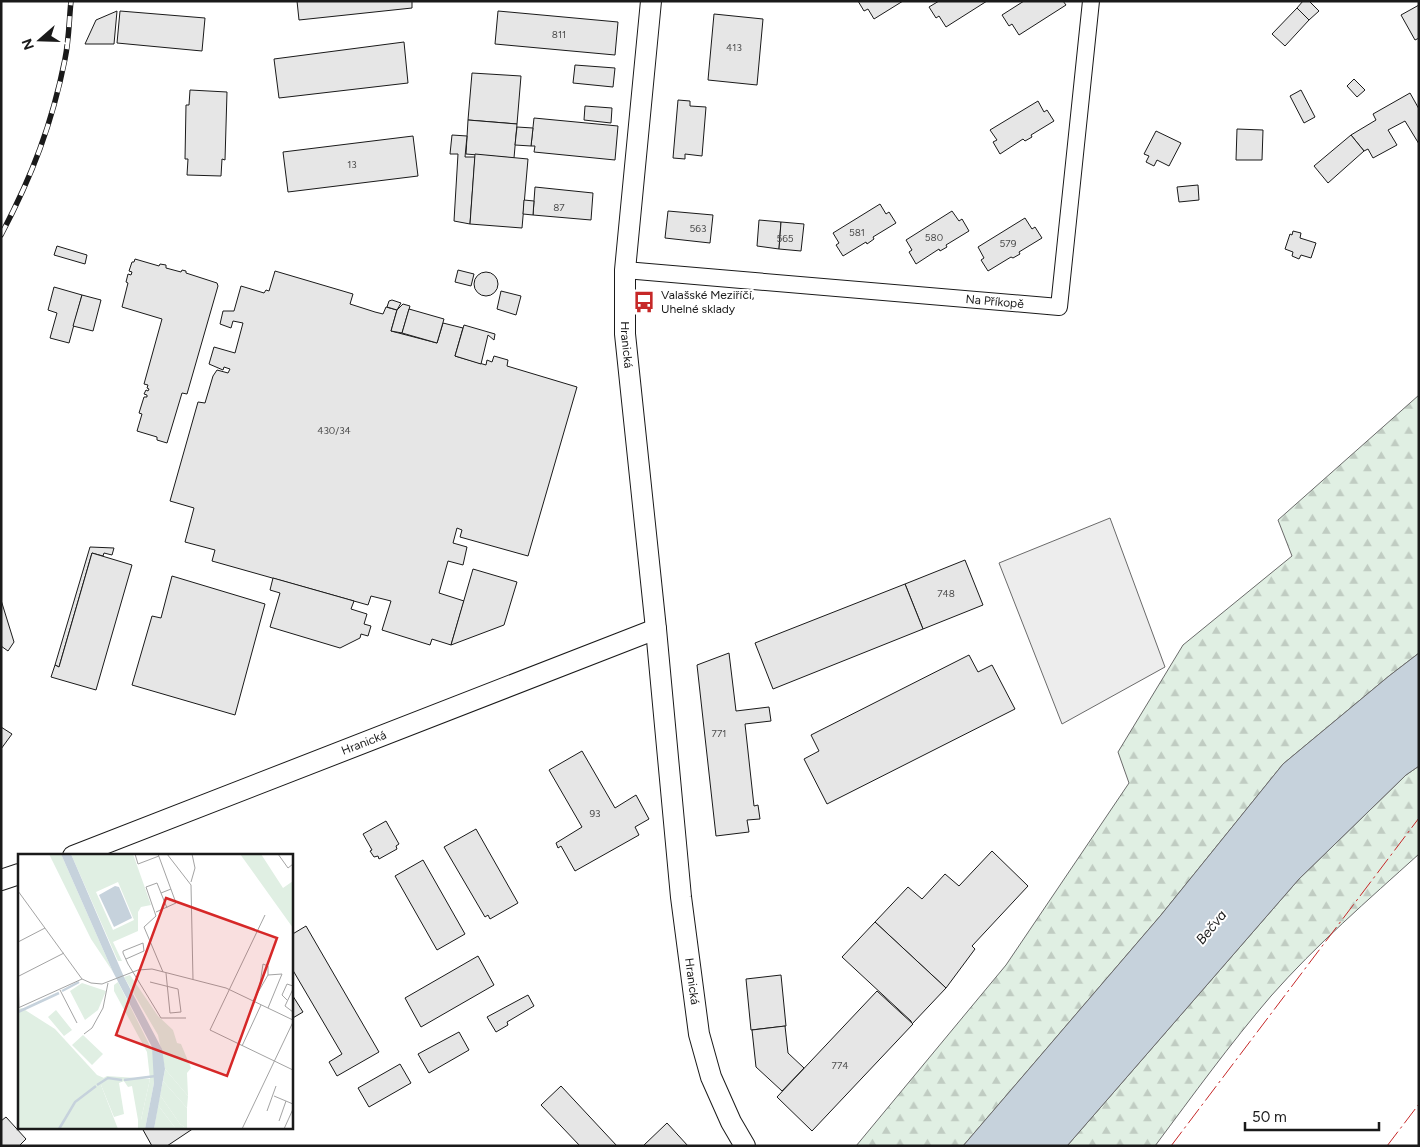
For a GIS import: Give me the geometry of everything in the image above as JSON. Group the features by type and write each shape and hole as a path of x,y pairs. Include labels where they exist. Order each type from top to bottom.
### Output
{"street":[{"name":"Hranická","path":"651,1 625,270 625,334 656,629 681,897 699,1034 711,1077 731,1122 745,1146"},
{"name":"Na Příkopě","path":"625,270 1059,307 1091,1"},
{"name":"Hranická","path":"78,854 656,629"},
{"path":"1,880 18,874"}],"green space":[{"path":"1419,395 1419,653 1283,764 1161,915 963,1146 856,1146 1006,965 1129,783 1118,752 1183,645 1292,556 1278,520"},
{"path":"1419,766 1419,854 1324,941 1288,977 1226,1051 1155,1146 1067,1146 1299,879 1406,775"}],"shaded area":[{"path":"1110,518 1165,667 1062,724 999,563"}],"water":[{"name":"Bečva","path":"1419,653 1419,766 1406,775 1299,879 1067,1146 963,1146 1161,915 1283,764"}],"building":[{"path":"297,1 412,1 412,8 299,20"},
{"path":"858,1 903,1 874,19 868,9 864,11"},
{"path":"939,1 987,1 946,27 939,16 936,18 929,7"},
{"path":"1024,1 1063,1 1066,5 1019,35 1012,24 1009,26 1002,15"},
{"path":"1303,1 1309,1 1319,11 1309,20 1297,8"},
{"path":"1419,5 1419,38 1415,40 1401,15"},
{"path":"1297,8 1309,20 1285,46 1272,34"},
{"path":"117,11 114,44 85,44 96,20"},
{"path":"120,11 205,18 202,51 117,43"},
{"path":"498,11 618,22 615,55 495,44"},
{"path":"714,14 763,19 757,85 708,80"},
{"path":"404,42 408,83 279,98 274,59"},
{"path":"575,65 615,68 613,87 573,83"},
{"path":"472,73 521,76 517,124 468,120"},
{"path":"1354,79 1365,90 1357,97 1347,86"},
{"path":"190,90 227,92 225,160 222,159 221,176 187,175 188,159 185,159 186,105 189,105"},
{"path":"1301,90 1315,117 1304,123 1290,96"},
{"path":"1410,93 1419,109 1419,144 1405,121 1388,130 1397,145 1373,158 1368,149 1364,151 1351,135 1376,120 1373,114"},
{"path":"678,100 690,101 690,106 706,107 702,156 685,154 685,159 673,158"},
{"path":"1038,101 1044,112 1047,110 1054,121 1031,135 1032,137 1025,141 1023,139 1000,154 993,142 997,140 990,130"},
{"path":"585,106 612,108 611,123 584,120"},
{"path":"534,118 618,126 615,160 534,152 535,146 531,146"},
{"path":"468,120 517,124 514,158 466,154"},
{"path":"517,127 533,128 531,146 515,145"},
{"path":"1237,129 1263,130 1262,160 1236,160"},
{"path":"1156,131 1181,143 1169,166 1157,160 1154,166 1146,162 1149,156 1144,154"},
{"path":"452,135 467,136 465,157 475,157 470,224 454,221 458,154 450,154"},
{"path":"1351,135 1364,151 1328,183 1314,166"},
{"path":"413,136 418,176 288,192 283,152"},
{"path":"475,154 528,159 522,228 470,224"},
{"path":"1198,185 1199,200 1179,202 1177,187"},
{"path":"535,187 593,193 591,220 533,215"},
{"path":"524,200 534,201 533,215 523,214"},
{"path":"880,204 886,214 889,212 896,223 873,237 874,239 867,244 866,242 843,256 836,245 839,243 833,233"},
{"path":"668,211 713,215 710,243 665,238"},
{"path":"952,211 959,221 962,219 969,231 946,245 947,247 940,251 939,249 916,264 909,252 912,250 906,240"},
{"path":"1025,218 1032,229 1035,227 1042,238 1019,252 1020,254 1013,258 1011,257 988,271 981,260 984,258 978,247"},
{"path":"759,220 781,222 779,249 757,246"},
{"path":"781,222 804,224 801,251 779,249"},
{"path":"1293,231 1301,233 1300,238 1316,243 1311,258 1301,255 1299,259 1292,256 1293,252 1285,249 1290,234 1292,235"},
{"path":"57,246 87,255 85,264 54,255"},
{"path":"135,259 159,266 160,264 166,265 166,268 181,272 182,270 186,271 186,273 217,283 218,286 187,394 182,393 167,443 157,440 157,437 137,431 142,414 139,413 144,397 147,397 144,394 149,389 147,388 148,385 144,384 162,319 122,307 128,283 126,282 128,274 131,275 132,272 129,271"},
{"path":"458,270 474,274 471,286 455,282"},
{"path":"275,271 353,294 350,304 375,312 383,314 386,307 397,310 391,331 437,343 443,323 463,328 455,356 486,365 487,360 492,362 494,356 508,360 507,366 577,387 528,556 460,537 462,530 457,528 453,543 467,547 463,565 448,561 439,593 464,601 451,645 432,639 430,645 382,630 391,601 371,596 368,605 212,561 215,550 185,542 194,508 170,501 198,402 205,403 213,376 217,370 228,373 230,369 224,367 223,370 209,364 214,347 235,353 243,323 233,321 231,328 220,324 223,311 234,311 241,286 264,293 266,290 269,291"},
{"path":"481,272 491,272 498,279 498,289 491,296 481,296 474,289 474,279"},
{"path":"54,287 82,295 69,343 50,338 57,313 48,310"},
{"path":"501,291 521,296 516,315 497,309"},
{"path":"82,295 101,300 93,331 73,326"},
{"path":"389,301 401,303 397,310 387,307"},
{"path":"403,304 410,306 402,333 391,331 397,310"},
{"path":"409,309 444,319 437,343 402,333"},
{"path":"464,325 495,334 494,340 488,335 481,364 455,356"},
{"path":"90,547 114,548 112,555 104,553 103,556 92,553 59,667 55,665"},
{"path":"92,553 132,565 96,690 51,677 55,665 59,667"},
{"path":"965,560 983,605 923,629 905,584"},
{"path":"473,569 517,582 504,625 451,645"},
{"path":"172,576 265,604 235,715 132,685 152,616 161,618"},
{"path":"273,578 354,601 351,609 367,614 364,624 371,626 368,636 361,634 360,638 340,648 270,627 280,593 270,590"},
{"path":"905,584 923,629 773,689 755,643"},
{"path":"1,600 14,642 8,651 1,646"},
{"path":"729,653 736,711 769,707 771,721 745,724 754,806 758,805 760,819 747,820 749,832 716,836 697,665"},
{"path":"969,655 978,672 992,665 1015,709 827,804 804,759 819,751 811,735"},
{"path":"1,727 12,734 1,749"},
{"path":"582,751 615,808 636,795 649,819 635,827 639,835 575,871 561,846 558,848 556,843 582,827 549,770"},
{"path":"386,821 399,844 396,846 397,849 379,859 378,856 374,857 370,851 372,850 363,834"},
{"path":"476,829 518,903 490,919 488,915 485,917 444,847"},
{"path":"992,851 1028,886 972,946 975,949 946,988 875,922 908,887 922,899 945,874 959,886"},
{"path":"423,860 465,934 437,950 395,876"},
{"path":"875,922 946,988 912,1024 842,957"},
{"path":"306,926 379,1052 337,1076 329,1062 342,1054 292,969 292,934"},
{"path":"478,956 494,985 421,1027 405,998"},
{"path":"781,975 786,1026 751,1030 746,979"},
{"path":"877,991 913,1024 812,1131 777,1097"},
{"path":"292,995 303,1012 292,1018"},
{"path":"528,995 534,1006 507,1022 508,1025 496,1032 487,1017"},
{"path":"785,1026 788,1053 804,1068 782,1091 756,1067 752,1030"},
{"path":"459,1032 469,1050 429,1073 418,1054"},
{"path":"400,1064 411,1083 369,1107 358,1088"},
{"path":"561,1086 617,1146 580,1146 541,1105"},
{"path":"6,1117 26,1139 19,1146 1,1146 1,1121"},
{"path":"667,1123 688,1146 643,1146"},
{"path":"143,1130 191,1130 167,1146 152,1146"}],"railway":[{"path":"1,235 31,171 54,106 66,52 71,1"}],"power":[{"path":"1171,1146 1419,818"},
{"path":"1387,1146 1419,1104"}],"place":[{"name":"Valašské Meziříčí, Uhelné sklady","path":"644,302"}]}
